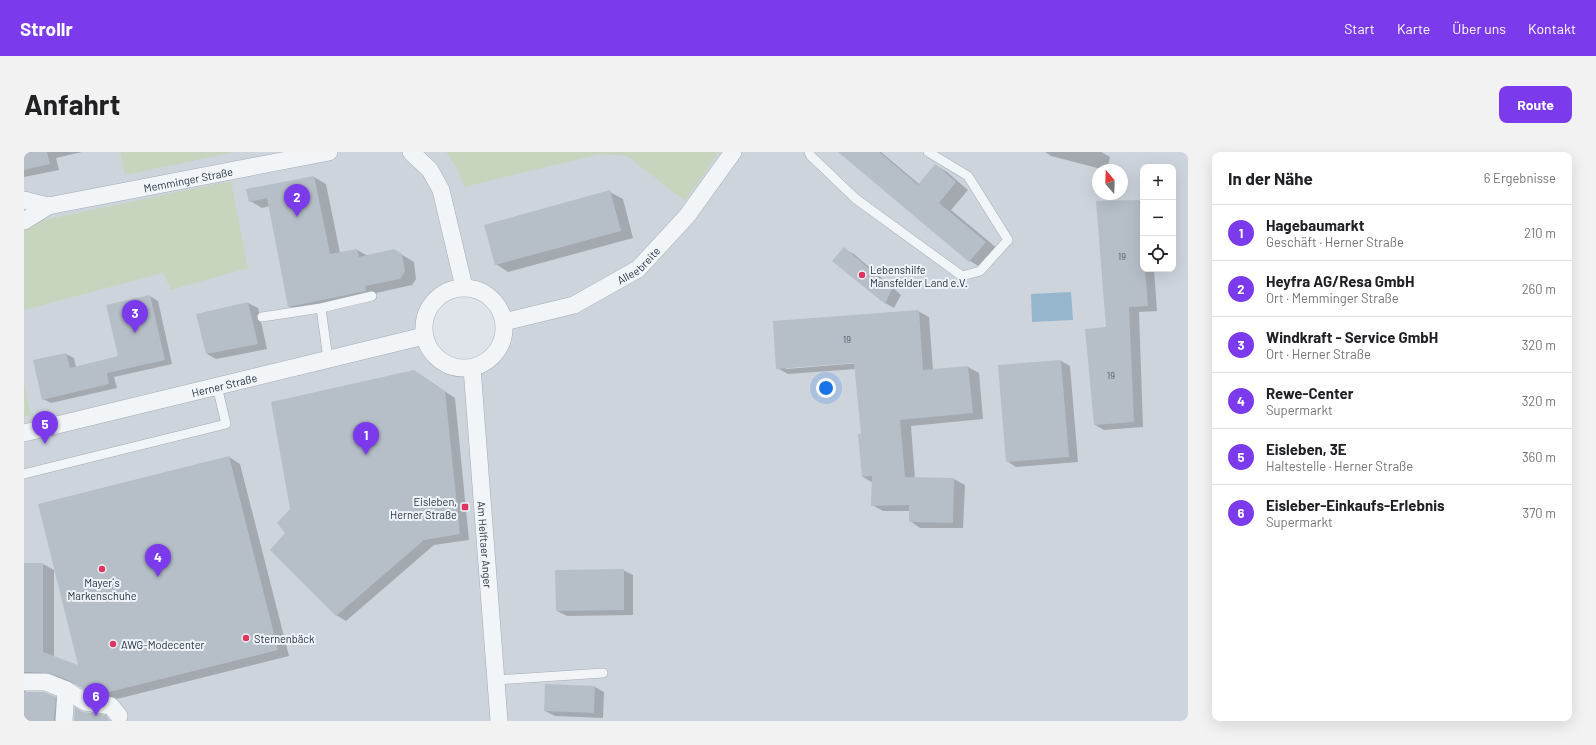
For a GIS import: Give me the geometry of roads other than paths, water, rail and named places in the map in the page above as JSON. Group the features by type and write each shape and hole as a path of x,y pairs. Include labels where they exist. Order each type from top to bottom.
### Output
{"street":[{"name":"Memminger Straße","path":"24,221 48,206 329,152"},
{"path":"411,152 430,170 441,190 464,287"},
{"name":"Alleebreite","path":"504,322 574,305 638,268 687,216 732,152"},
{"name":"Memminger Straße","path":"24,200 48,206"},
{"path":"464,287 475,289 486,294 495,301 501,311 504,322 504,334 501,346 489,360 472,368 451,366 442,362 434,355 424,336 423,326 425,316 433,303 444,292 464,287"},
{"name":"Herner Straße","path":"24,432 424,336"},
{"name":"Am Helftaer Anger","path":"472,368 499,721"},
{"path":"24,682 46,682 66,690 84,702 111,706 119,716"},
{"path":"64,721 66,690"}],"lane":[{"path":"809,152 811,156 856,199 962,276 980,271 1008,240 968,176 928,152"},
{"path":"262,317 321,308 372,296"},
{"path":"321,308 328,359"},
{"path":"24,474 226,424 218,386"},
{"path":"496,680 603,673"}],"water":[{"path":"1071,292 1073,320 1032,322 1031,294"}],"place":[{"name":"Heyfra AG/Resa GmbH","path":"297,217"},
{"name":"Lebenshilfe Mansfelder Land e.V.","path":"862,275"},
{"name":"Windkraft - Service GmbH","path":"135,333"},
{"name":"Eisleben, 3E","path":"45,444"},
{"name":"Hagebaumarkt","path":"366,455"},
{"name":"Eisleben, Herner Straße","path":"465,507"},
{"name":"Mayer´s Markenschuhe","path":"102,569"},
{"name":"Rewe-Center","path":"158,577"},
{"name":"Sternenbäck","path":"246,638"},
{"name":"AWG-Modecenter","path":"113,644"},
{"name":"Eisleber-Einkaufs-Erlebnis","path":"96,716"}]}
